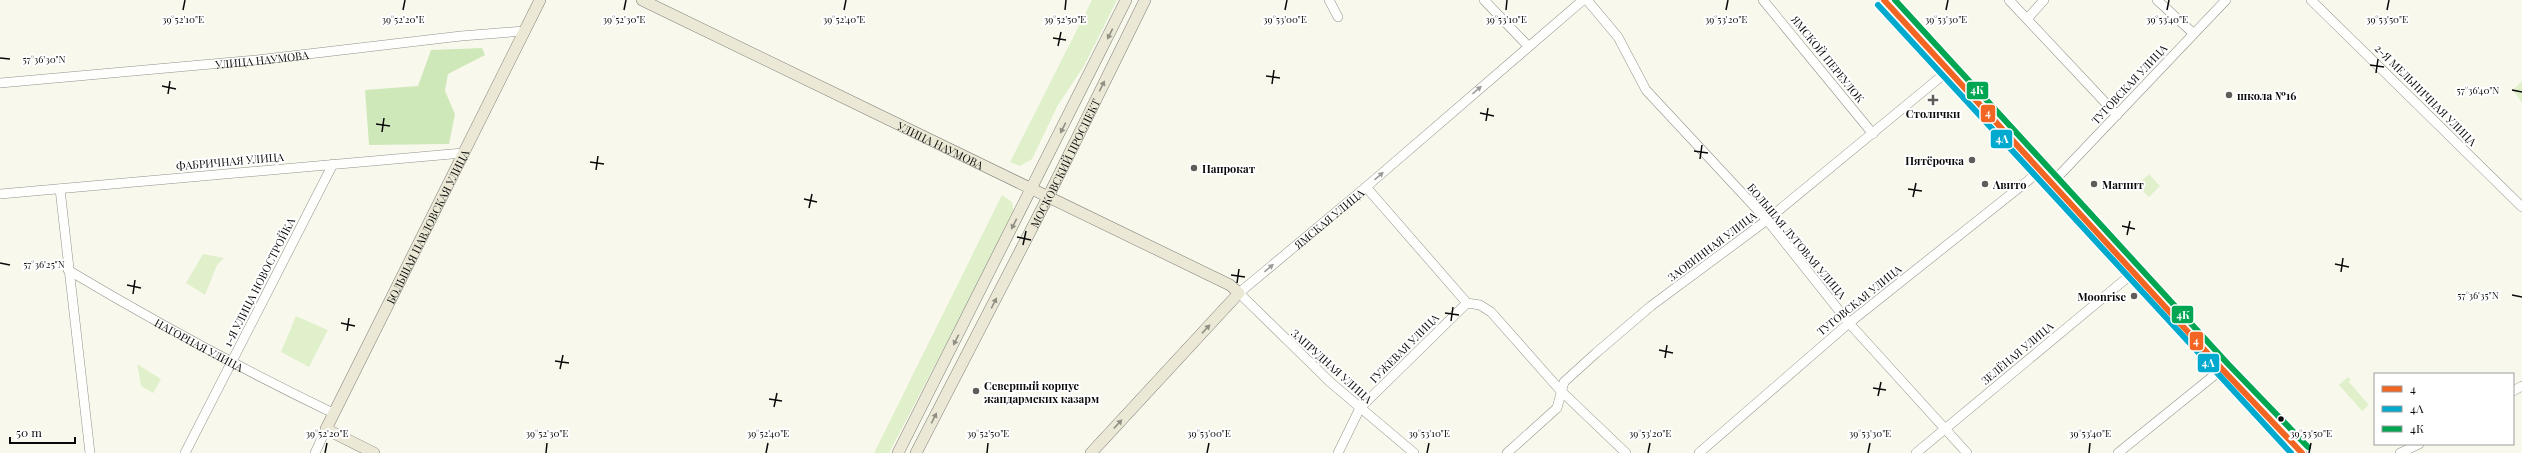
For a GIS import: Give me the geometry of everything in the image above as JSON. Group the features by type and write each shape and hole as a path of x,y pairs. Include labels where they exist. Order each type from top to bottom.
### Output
{"main road":[{"name":"БОЛЬШАЯ ПАВЛОВСКАЯ УЛИЦА","path":"326,429 540,0"},
{"name":"УЛИЦА НАУМОВА","path":"642,0 1230,285 1239,293"},
{"name":"МОСКОВСКИЙ ПРОСПЕКТ","path":"898,453 1126,0"},
{"name":"МОСКОВСКИЙ ПРОСПЕКТ","path":"916,453 1048,197 1145,0"},
{"name":"ЯМСКАЯ УЛИЦА","path":"1091,453 1239,293"},
{"path":"326,429 374,453"}],"street":[{"path":"1330,0 1338,17"},
{"path":"1484,0 1528,46"},
{"name":"ЯМСКАЯ УЛИЦА","path":"1239,293 1366,187 1583,0"},
{"name":"БОЛЬШАЯ ЛУГОВАЯ УЛИЦА","path":"1588,0 1618,37 1646,90 1767,220 1849,323 1967,453"},
{"name":"ЯМСКОЙ ПЕРЕУЛОК","path":"1763,0 1873,134"},
{"path":"1884,0 2051,184 2302,453"},
{"path":"2009,0 2117,115"},
{"path":"2027,19 2044,0"},
{"path":"2157,0 2193,33"},
{"name":"ТУГОВСКАЯ УЛИЦА","path":"2051,184 2226,0"},
{"name":"2-Я МЕЛЬНИЧНАЯ УЛИЦА","path":"2311,0 2522,207"},
{"name":"УЛИЦА НАУМОВА","path":"0,83 265,59 461,36 524,31"},
{"name":"ЗАОВИННАЯ УЛИЦА","path":"1507,453 1556,408 1560,390 1564,382 1651,306 1767,220 1949,70"},
{"name":"ФАБРИЧНАЯ УЛИЦА","path":"0,194 463,153"},
{"name":"1-Я УЛИЦА НОВОСТРОЙКА","path":"185,453 232,364 333,164"},
{"name":"ТУГОВСКАЯ УЛИЦА","path":"1699,453 1849,323 2040,171"},
{"path":"1366,187 1467,303 1480,305 1491,312 1560,390 1626,453"},
{"path":"60,189 90,453"},
{"name":"НАГОРНАЯ УЛИЦА","path":"68,270 138,312 232,364 333,413"},
{"name":"ЗЕЛЁНАЯ УЛИЦА","path":"1916,453 2134,272"},
{"name":"ЗАПРУДНАЯ УЛИЦА","path":"1239,293 1324,376 1414,453"},
{"name":"ГУЖЕВАЯ УЛИЦА","path":"1338,453 1360,408 1467,303"},
{"path":"2118,453 2222,369"},
{"name":"БОЛЬШАЯ ПАВЛОВСКАЯ УЛИЦА","path":"315,453 326,429"},
{"path":"2400,453 2416,445"}],"green space":[{"path":"1092,0 1117,0 1084,66 1058,105 1032,159 1020,166 1010,162"},
{"path":"482,48 485,55 448,74 445,91 455,114 449,144 369,145 365,90 418,86 431,50"},
{"path":"2522,81 2522,103 2513,90"},
{"path":"2149,174 2160,186 2149,197 2137,185"},
{"path":"1002,195 1012,202 1014,214 889,453 874,453"},
{"path":"203,254 224,258 217,265 205,295 186,283"},
{"path":"296,316 328,330 309,367 281,352"},
{"path":"137,364 161,379 153,393 141,386"},
{"path":"2348,377 2351,380 2349,382 2369,405 2362,411 2339,385"}],"transit line":[{"name":"4","path":"1884,0 2222,369 2302,453"},
{"name":"4К","path":"1895,0 2228,364 2308,447"},
{"name":"4А","path":"1878,5 2291,453"}],"place":[{"name":"школа №16","path":"2229,95"},
{"name":"Столички","path":"1933,100"},
{"name":"Пятёрочка","path":"1972,160"},
{"name":"Напрокат","path":"1194,168"},
{"name":"Авито","path":"1985,184"},
{"name":"Магнит","path":"2094,184"},
{"name":"Moonrise","path":"2134,296"},
{"name":"Северный корпус жандармских казарм","path":"976,391"}]}
